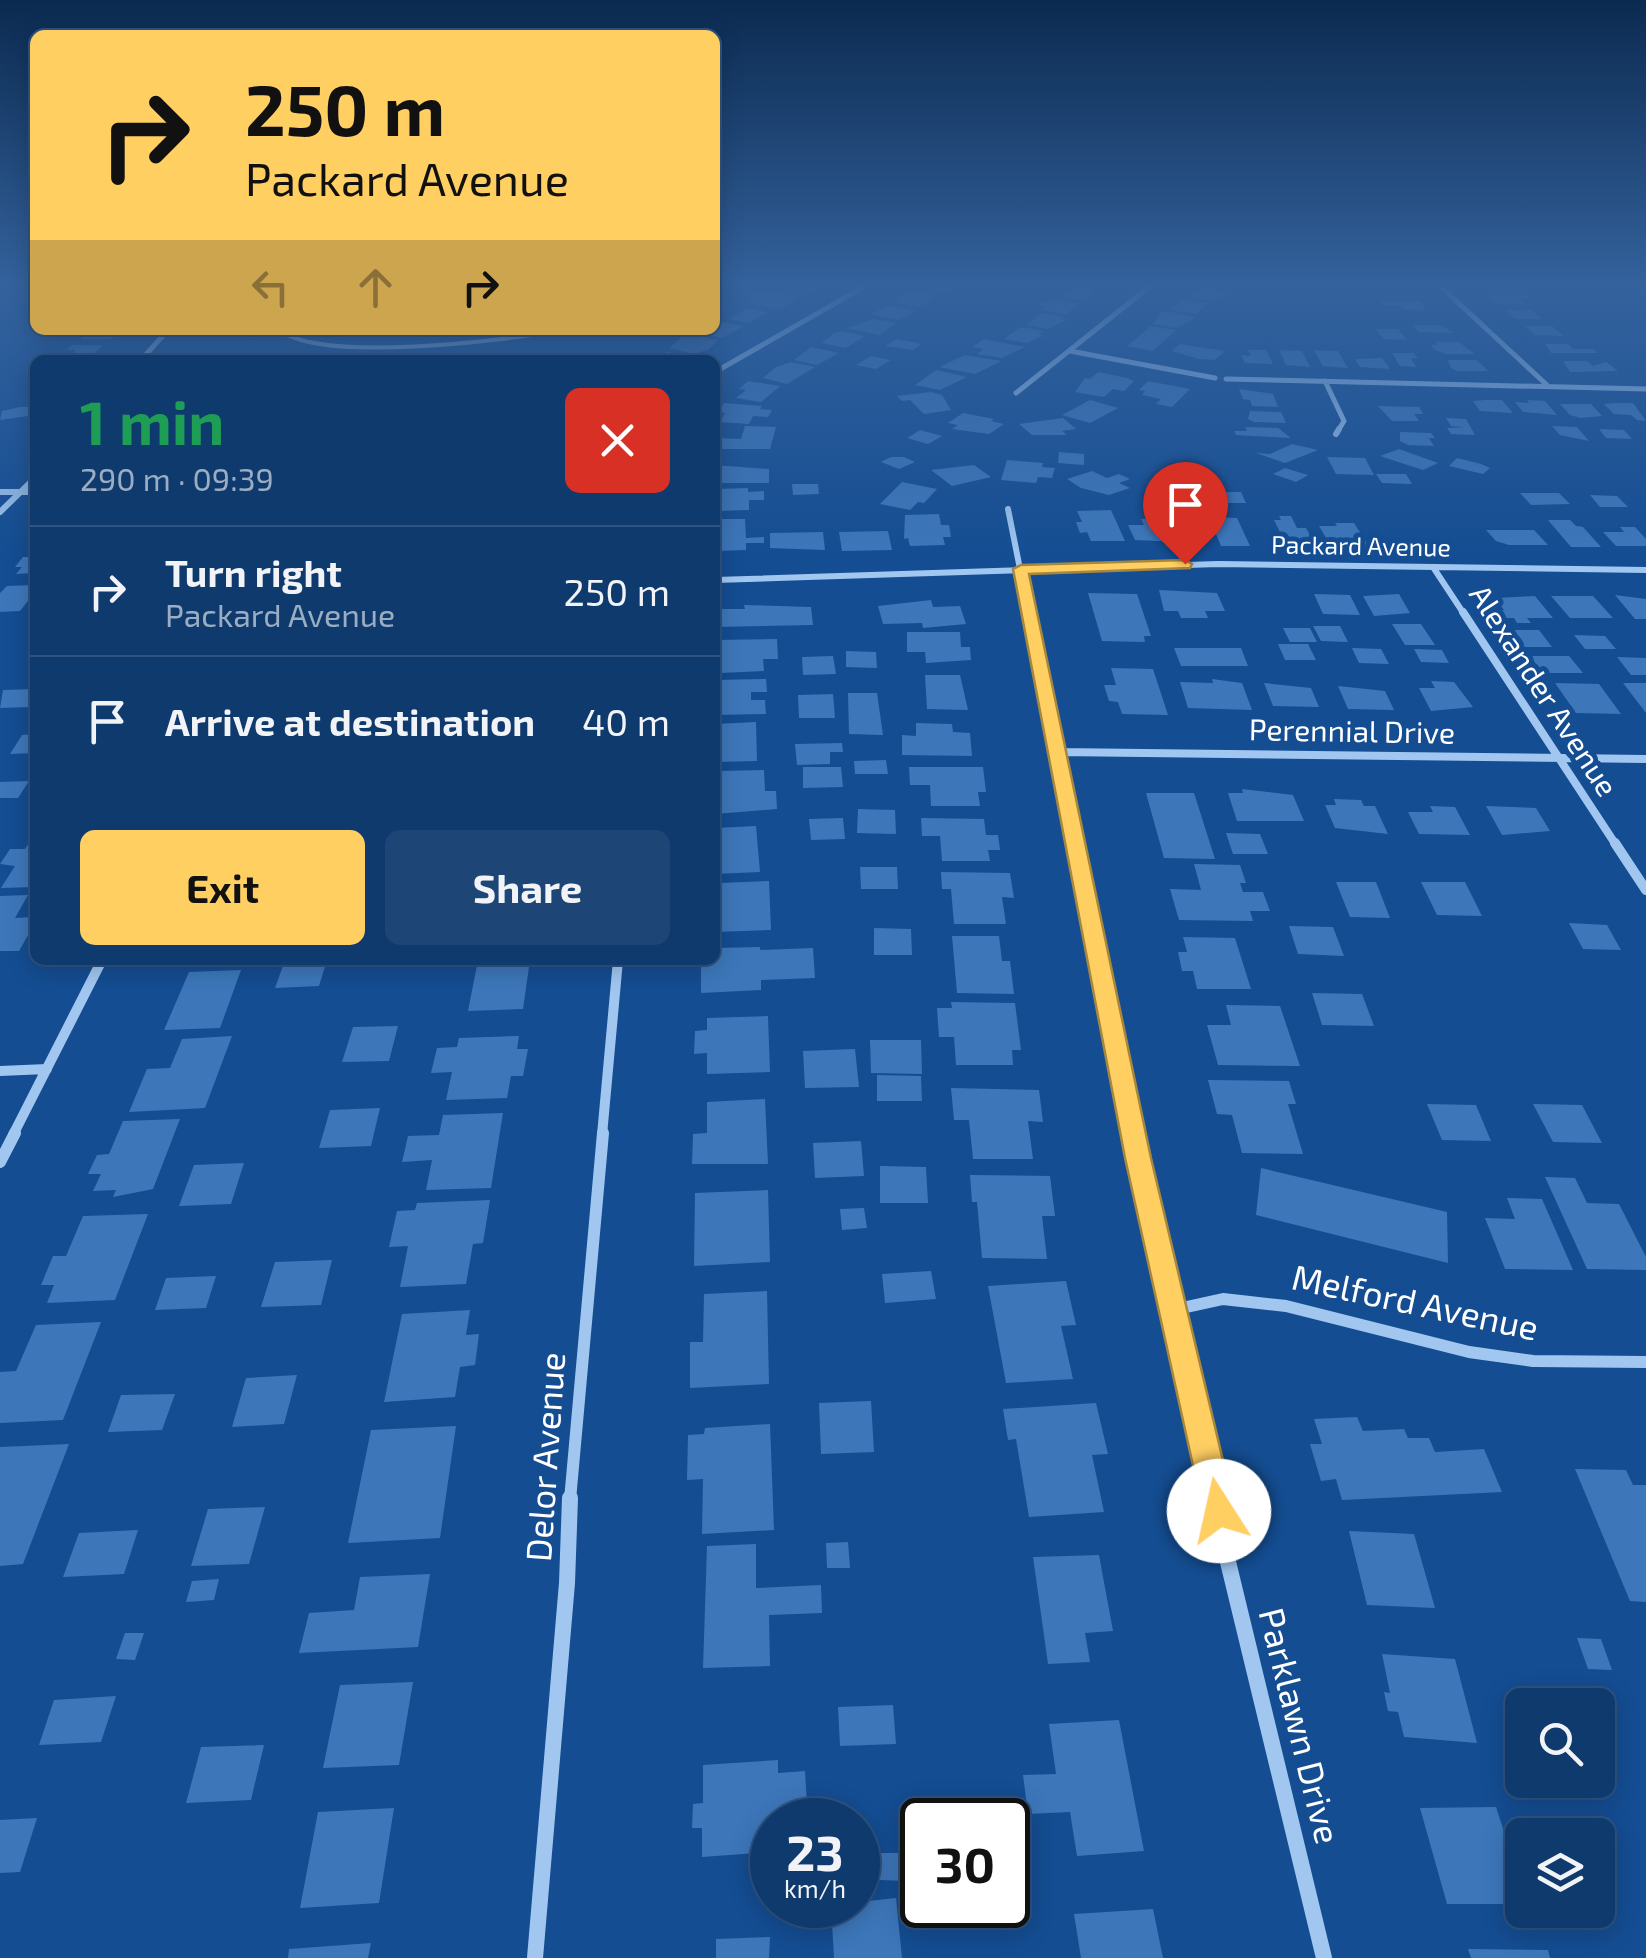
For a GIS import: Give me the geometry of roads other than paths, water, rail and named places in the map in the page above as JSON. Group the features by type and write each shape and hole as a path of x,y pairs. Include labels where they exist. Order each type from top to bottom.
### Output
{"street":[{"path":"1016,392 1037,375"},
{"path":"1201,375 1215,378"},
{"path":"1537,375 1548,386"},
{"path":"1226,379 1646,389"},
{"path":"1325,381 1344,421 1336,434"},
{"path":"0,512 30,483"},
{"path":"0,492 30,492"},
{"name":"Parklawn Drive","path":"1008,509 1138,1158 1216,1490 1226,1552 1324,1958"},
{"name":"Packard Avenue","path":"720,580 1218,564 1646,570"},
{"name":"Alexander Avenue","path":"1433,567 1646,890"},
{"name":"Perennial Drive","path":"1058,752 1646,759"},
{"path":"0,1162 99,965"},
{"name":"Delor Avenue","path":"535,1958 568,1583 569,1512 618,965"},
{"path":"0,1071 47,1069"},
{"name":"Melford Avenue","path":"1173,1310 1223,1299 1286,1306 1468,1352 1533,1361 1646,1362"}]}
